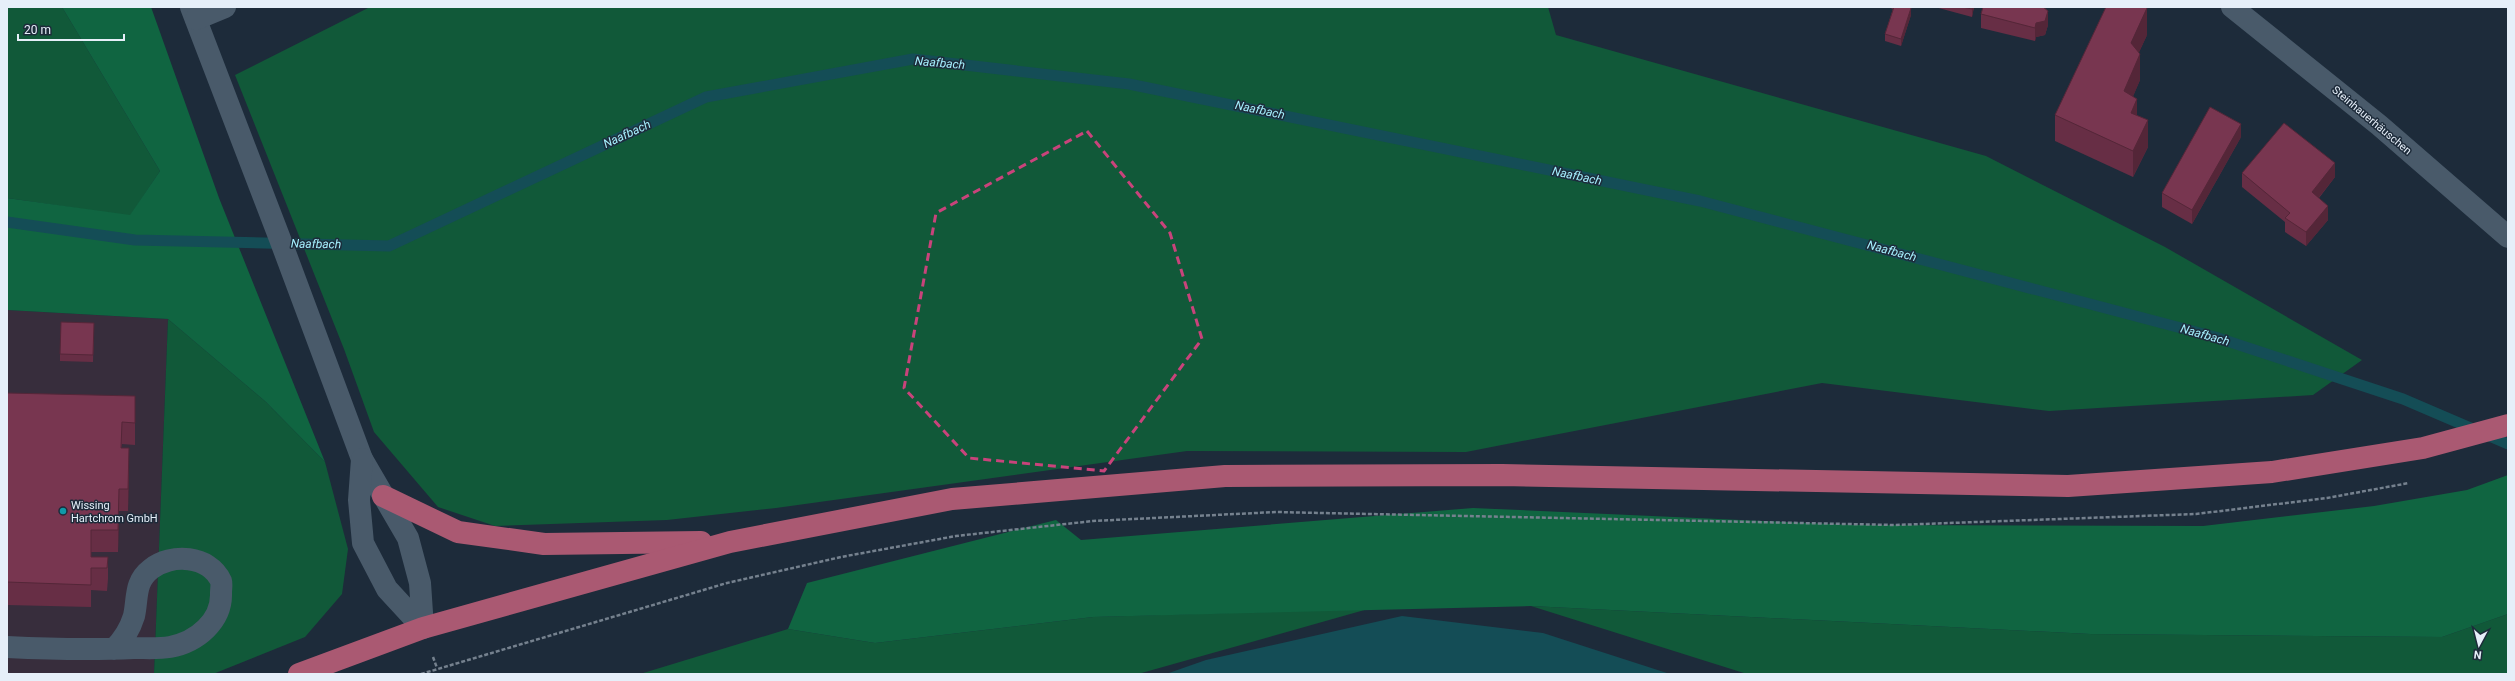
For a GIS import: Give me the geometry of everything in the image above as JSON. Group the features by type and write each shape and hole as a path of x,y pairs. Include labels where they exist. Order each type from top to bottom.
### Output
{"main road":[{"path":"299,674 423,628 730,542 952,499 1225,476 1502,475 2068,486 2272,472 2423,448 2508,425"},
{"path":"383,496 458,532 544,544 730,542"}],"street":[{"path":"225,7 194,13 362,459 408,538 420,583 423,628"},
{"name":"Steinhauerhäuschen","path":"2232,7 2379,124 2508,237"},
{"path":"362,459 359,500 363,543 387,589 423,628"},
{"path":"7,647 105,650 171,647 194,638 215,621 222,603 221,582 211,567 191,559 169,559 150,570 138,585 134,616 126,637 105,650"}],"path":[{"path":"421,674 727,583 841,557 956,536 1086,522 1276,512 1895,525 2196,514 2327,498 2416,481"}],"highlighted area":[{"path":"1087,131 1170,233 1202,339 1104,471 969,458 904,388 936,213"}],"shaded area":[{"path":"7,310 168,319 154,674 7,674"},
{"path":"1402,616 1543,633 1670,674 1166,674 1206,660"}],"green space":[{"path":"7,7 62,7 160,171 130,216 7,198"},
{"path":"62,7 151,7 219,198 325,462 266,402 168,319 7,310 7,198 130,215 160,171"},
{"path":"370,7 1548,7 1556,35 1986,156 2165,247 2362,360 2313,395 2049,411 1822,383 1466,452 1187,451 776,508 667,520 495,526 438,507 374,432 344,349 235,75"},
{"path":"168,319 266,402 325,462 348,549 342,594 305,637 213,674 154,674"},
{"path":"2508,475 2508,614 2442,637 2090,634 1531,606 1093,617 875,643 788,629 807,583 1056,520 1081,540 1473,508 1853,525 2203,526 2374,506 2467,490"},
{"path":"1531,606 2090,634 2442,637 2508,614 2508,674 1747,674"},
{"path":"1368,609 1138,674 640,674 788,629 875,643 1093,617"}],"building":[{"path":"1894,7 1911,8 1901,39 1885,34"},
{"path":"1983,7 2043,7 2048,11 2045,21 2036,23 2035,28 1981,14"},
{"path":"2106,7 2147,8 2131,43 2140,54 2124,91 2137,99 2131,113 2148,120 2133,151 2055,115"},
{"path":"2210,107 2241,124 2192,210 2162,193"},
{"path":"2284,123 2335,163 2312,192 2328,206 2306,232 2285,218 2290,213 2242,173"},
{"path":"61,322 94,323 93,355 60,354"},
{"name":"Wissing Hartchrom GmbH","path":"7,393 135,396 135,423 122,422 121,448 129,448 128,489 119,489 118,530 91,530 91,557 108,557 107,568 91,568 91,585 7,582"}],"waterway":[{"name":"Naafbach","path":"7,222 135,240 389,246 706,97 913,59 1129,84 1700,201 2215,337 2403,399 2508,444"}],"place":[{"name":"Wissing Hartchrom GmbH","path":"63,511"}]}
